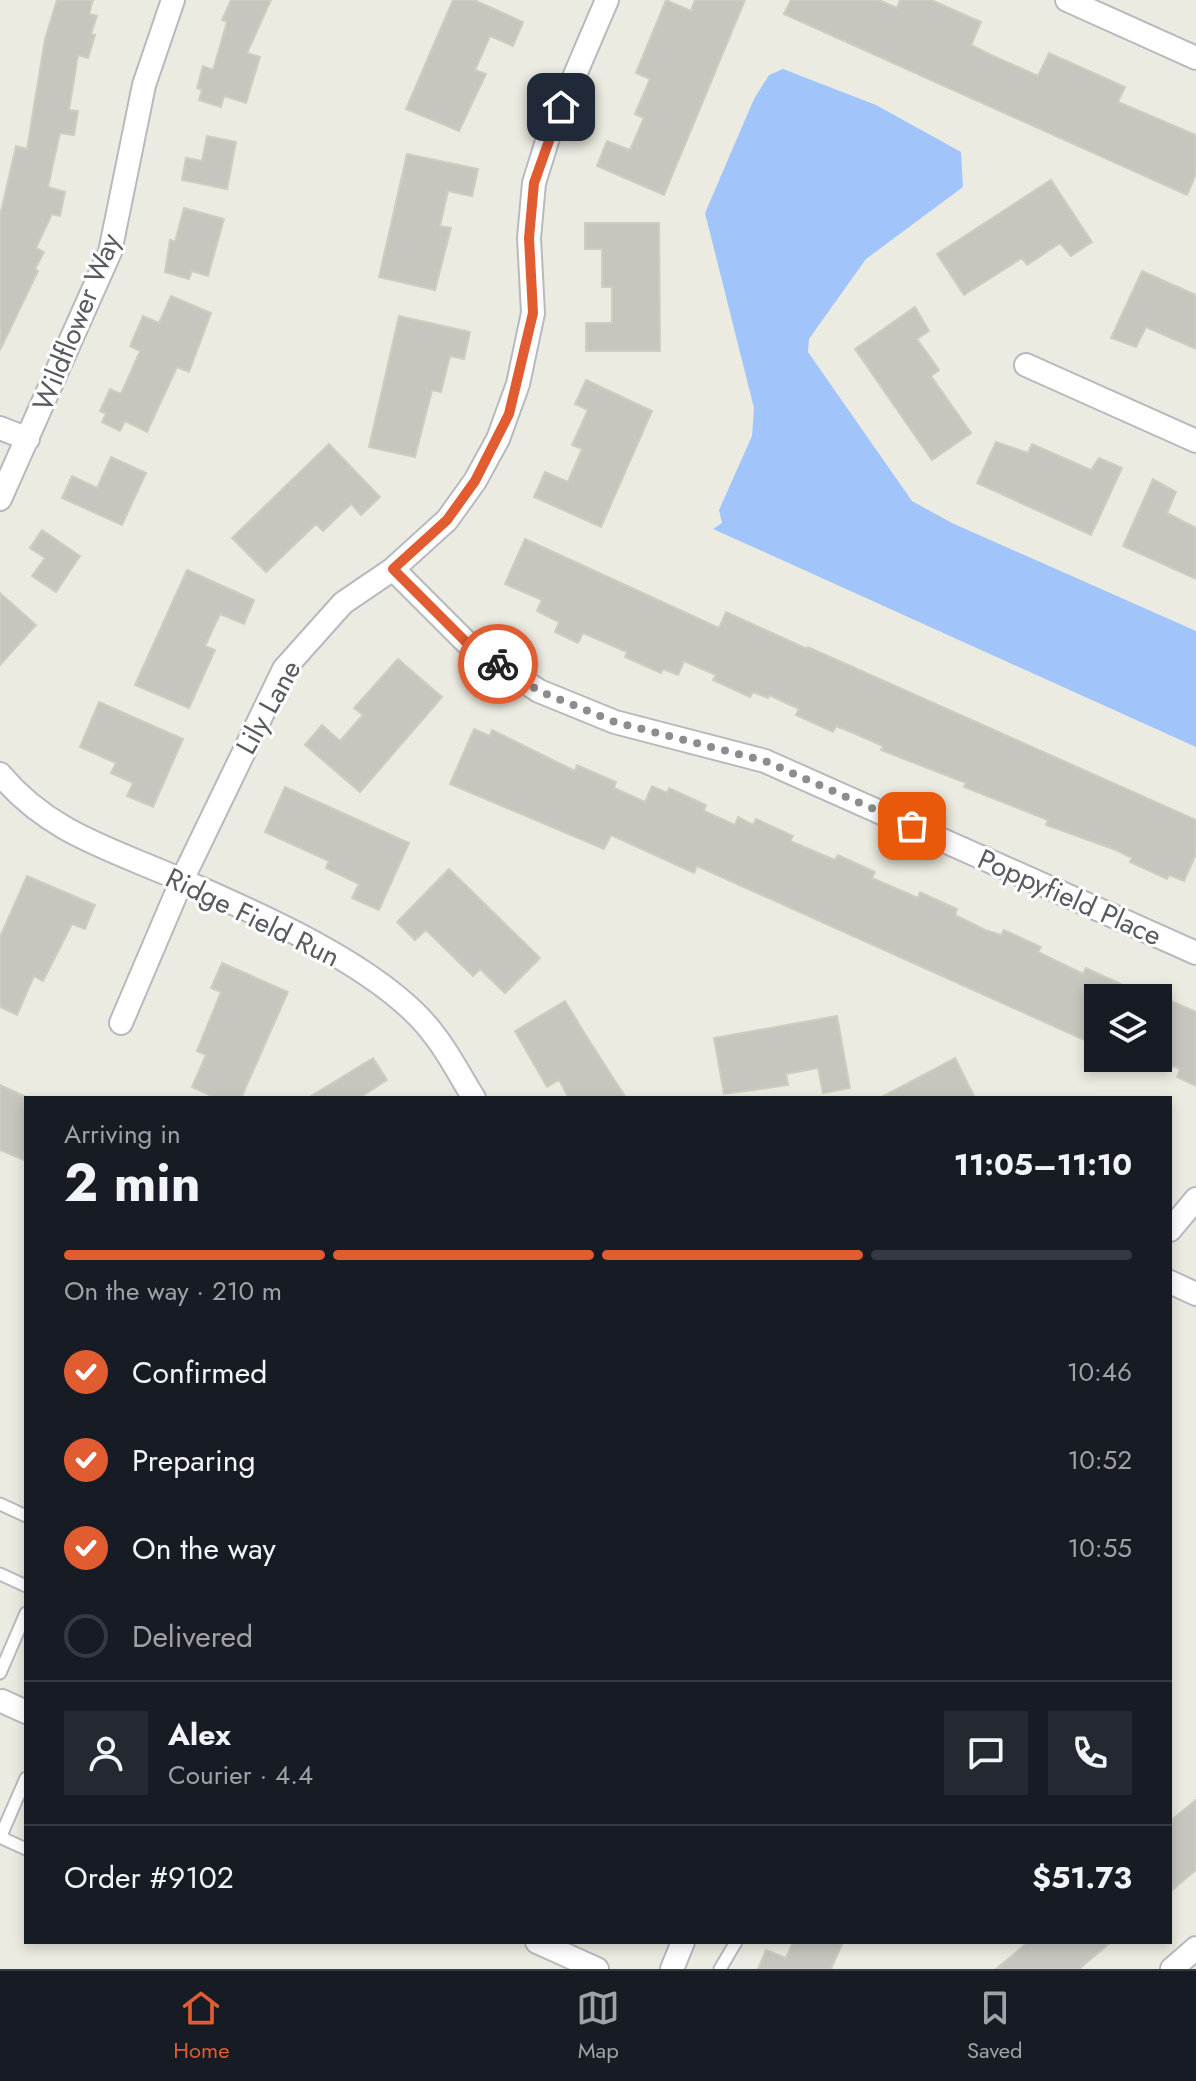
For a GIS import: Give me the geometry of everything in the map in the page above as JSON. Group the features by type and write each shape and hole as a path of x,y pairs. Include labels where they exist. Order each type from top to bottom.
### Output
{"street":[{"name":"Wildflower Way","path":"0,499 110,252 144,85 173,0"},
{"name":"Lily Lane","path":"121,1023 182,880 284,669 343,603 393,569 447,520 475,481 509,414 533,313 529,238 534,183 548,138 607,0"},
{"path":"1067,0 1196,58"},
{"path":"1026,365 1196,441"},
{"path":"0,428 28,439"},
{"name":"Poppyfield Place","path":"393,569 470,646 539,691 615,722 765,761 1196,953"},
{"name":"Ridge Field Run","path":"0,774 22,801 60,828 182,880 327,950 384,987 434,1033 473,1096"},
{"path":"1172,1228 1196,1199"},
{"path":"1172,1283 1196,1294"},
{"path":"1,1701 24,1711"},
{"path":"541,1944 597,1969"},
{"path":"672,1969 682,1944"},
{"path":"1172,1969 1196,1948"}],"lane":[{"path":"0,1504 24,1515"},
{"path":"0,1574 24,1585"},
{"path":"0,1673 24,1618"},
{"path":"0,1637 13,1643"},
{"path":"24,1783 2,1833 4,1839 24,1848"},
{"path":"720,1969 735,1944"}],"water":[{"path":"783,69 876,105 961,152 963,187 866,259 809,339 808,352 912,501 952,523 1196,631 1196,747 713,529 722,523 719,510 752,436 754,408 705,213 754,99 769,75"}],"building":[{"path":"57,0 93,0 89,14 97,16 91,34 95,35 88,58 78,55 69,110 78,111 74,135 60,133 48,187 65,192 60,216 52,214 36,248 44,252 35,269 38,271 0,350 0,216 16,146 27,149 45,39"},
{"path":"231,0 271,0 247,53 260,57 246,103 224,96 221,107 199,100 202,90 197,88 203,66 213,70 227,22 222,20"},
{"path":"453,0 474,0 523,22 513,46 490,36 475,70 486,74 459,131 406,109"},
{"path":"666,0 691,11 695,0 745,0 664,195 597,166 607,141 630,150 644,118 635,114 650,79 636,73"},
{"path":"791,0 879,0 897,8 900,0 931,0 981,22 971,45 991,55 1038,76 1049,53 1125,87 1118,102 1196,135 1196,174 1187,195 784,14"},
{"path":"207,136 236,142 227,189 182,180 186,158 202,161"},
{"path":"407,154 478,169 472,196 448,191 440,226 451,228 435,290 379,277"},
{"path":"1051,180 1092,242 1071,256 1060,243 1027,265 1022,258 964,295 937,254"},
{"path":"184,208 224,219 208,276 192,271 189,279 165,272 170,240 175,242"},
{"path":"585,223 659,223 660,351 586,351 586,323 612,323 612,287 602,287 602,249 585,249"},
{"path":"1142,271 1196,295 1196,349 1146,327 1136,347 1111,338"},
{"path":"171,296 211,313 189,372 177,367 147,432 125,421 120,431 102,422 106,414 100,411 110,389 121,394 140,351 130,346 143,316 159,323"},
{"path":"915,307 929,331 917,339 939,370 931,376 971,433 932,460 855,349"},
{"path":"399,316 470,332 464,359 450,356 441,392 432,390 415,457 369,447"},
{"path":"586,380 652,411 601,527 534,497 545,472 568,482 582,449 572,445 588,410 575,404"},
{"path":"996,442 1028,453 1032,444 1091,470 1099,458 1122,468 1091,535 977,483"},
{"path":"329,444 380,497 361,515 351,504 323,531 316,524 266,572 232,538"},
{"path":"111,457 146,473 122,525 62,498 72,476 97,488"},
{"path":"1153,479 1176,492 1167,513 1196,528 1196,579 1123,546"},
{"path":"42,530 80,556 56,592 32,576 45,558 30,548"},
{"path":"525,539 719,628 726,612 1196,820 1196,854 1184,881 1169,875 1167,879 1130,862 1132,858 1116,850 1046,825 1048,820 964,787 966,783 881,750 883,746 851,732 836,726 833,732 796,715 799,709 769,695 768,698 753,692 750,697 713,680 716,675 684,661 678,675 663,669 661,673 625,657 627,652 583,633 578,643 555,632 559,622 537,611 542,600 505,584"},
{"path":"187,570 254,600 244,624 220,614 205,646 215,650 189,708 135,685"},
{"path":"0,593 36,625 0,665"},
{"path":"398,659 442,697 360,792 305,745 322,725 340,741 363,715 354,708"},
{"path":"99,702 183,739 153,807 127,796 133,783 111,773 116,763 80,747"},
{"path":"474,729 490,736 492,730 575,771 577,765 616,782 614,788 645,802 652,786 667,793 669,788 706,805 704,811 735,825 738,817 753,825 756,819 793,836 790,841 835,860 838,855 875,872 872,878 918,898 920,892 957,909 955,915 985,930 1001,935 1004,930 1041,947 1038,952 1083,974 1086,968 1121,984 1084,984 1084,1040 697,866 694,873 611,835 604,849 450,784"},
{"path":"285,787 409,843 379,910 352,898 359,884 326,868 329,861 265,832"},
{"path":"449,869 540,958 505,993 480,969 473,976 426,930 415,940 397,922"},
{"path":"27,876 95,905 85,929 72,924 43,981 34,976 17,1015 0,1007 0,937"},
{"path":"222,963 288,992 242,1096 212,1096 192,1087 206,1055 197,1051 221,992 211,988"},
{"path":"565,1001 625,1096 568,1096 559,1080 547,1087 515,1031"},
{"path":"1172,1001 1196,1012 1196,1086 1177,1077 1180,1069 1172,1065"},
{"path":"837,1016 850,1088 823,1093 818,1068 786,1074 788,1085 724,1094 714,1038"},
{"path":"373,1058 387,1080 362,1096 311,1096"},
{"path":"955,1058 974,1096 884,1096"},
{"path":"0,1085 24,1096 24,1160 0,1150"},
{"path":"1196,1800 1196,1870 1172,1890 1172,1819"},
{"path":"792,1944 842,1944 831,1969 758,1969 766,1950 786,1958"},
{"path":"1026,1944 1109,1944 1079,1969 996,1969"}],"way so far":[{"path":"498,664 539,691 615,722 765,761 912,826"}],"route":[{"path":"498,664 470,646 393,569 447,520 475,481 509,414 528,347 533,313 529,238 534,183 561,107"}]}
